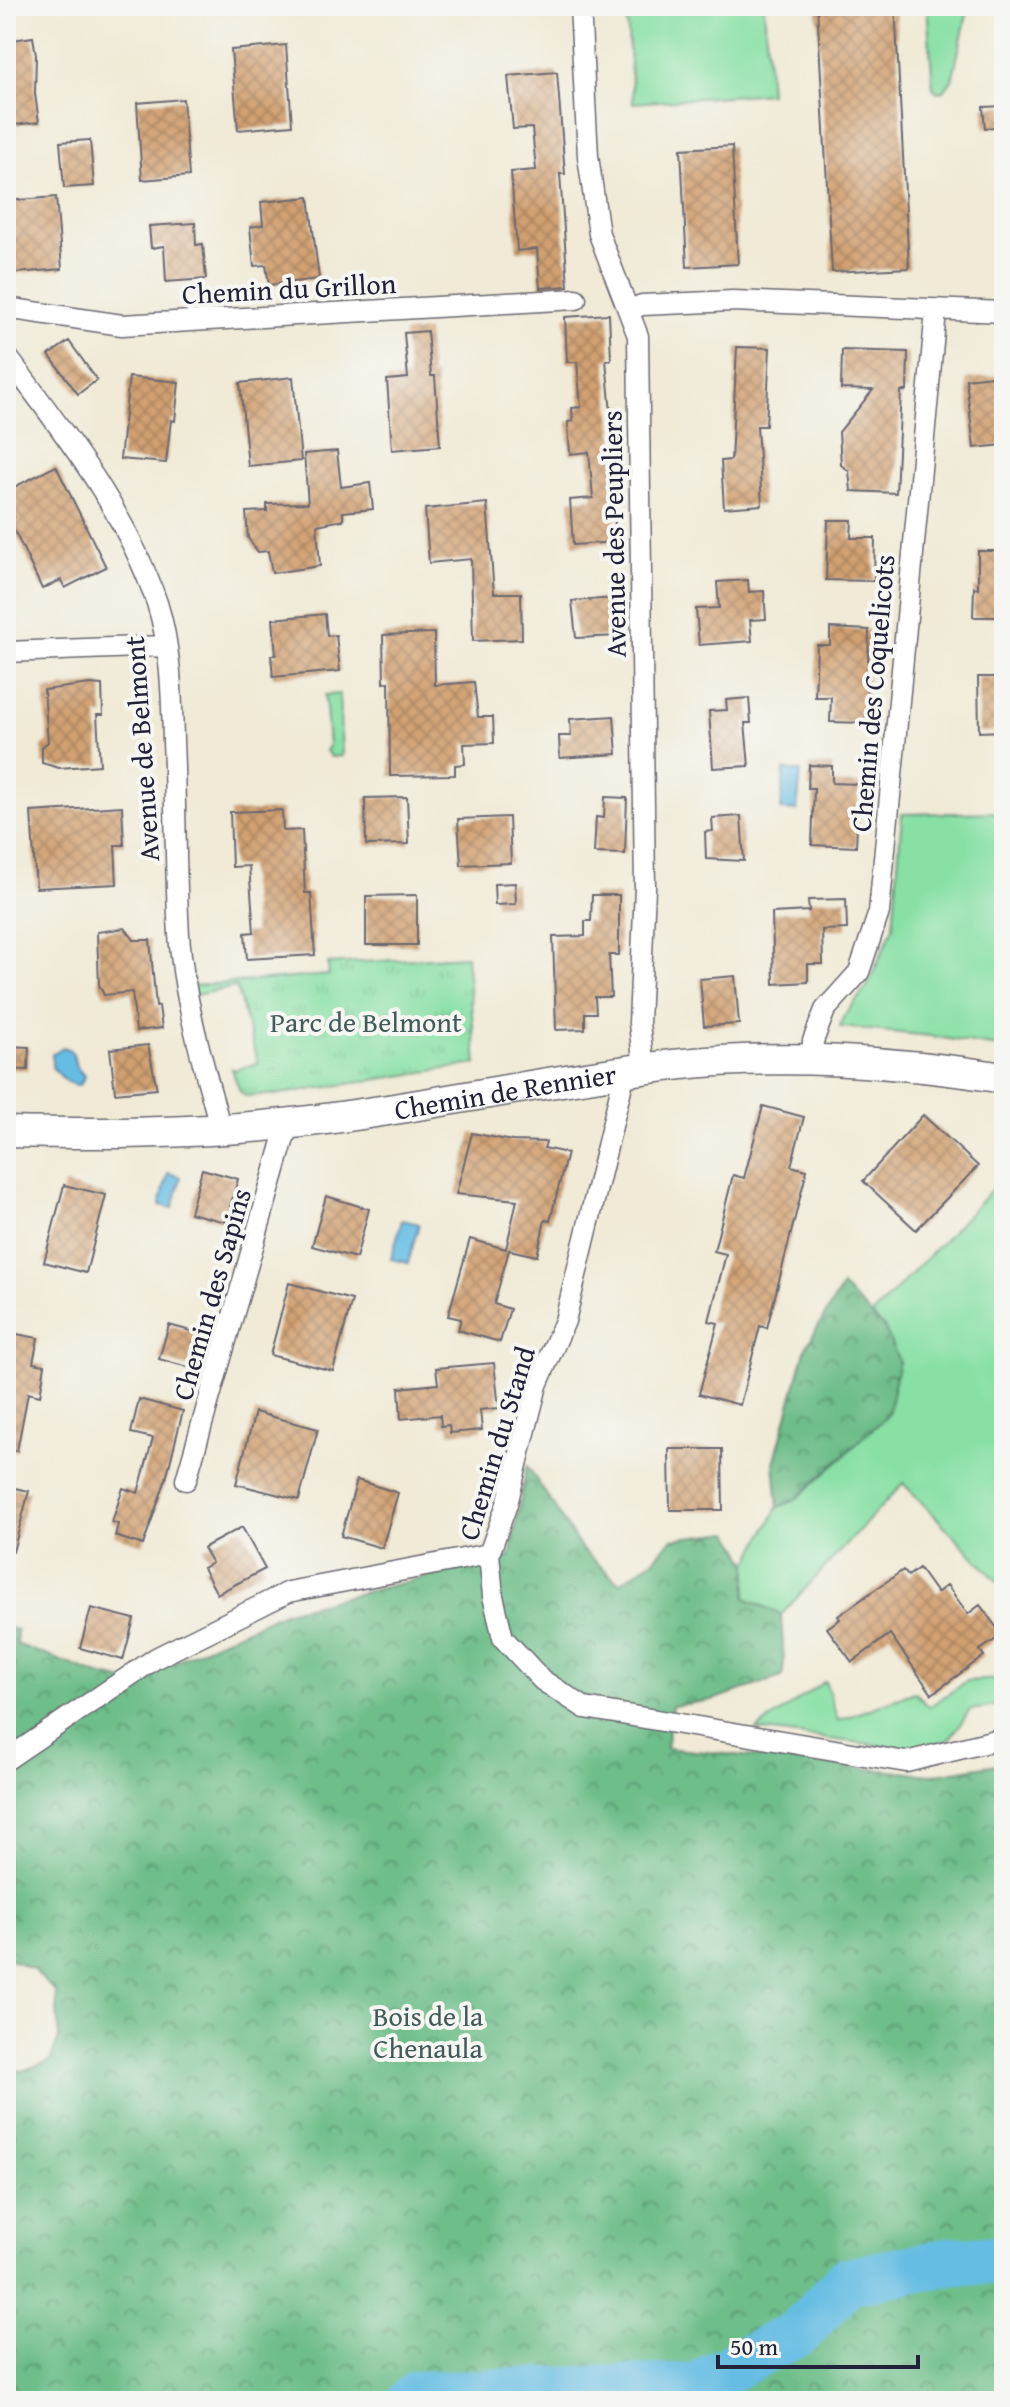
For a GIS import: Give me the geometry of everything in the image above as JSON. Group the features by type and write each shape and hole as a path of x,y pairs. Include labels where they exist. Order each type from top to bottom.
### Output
{"street":[{"name":"Avenue des Peupliers","path":"580,6 588,156 599,234 638,336 645,888 634,1071"},
{"name":"Chemin du Grillon","path":"6,308 122,325 576,299"},
{"path":"629,310 642,305 733,301 1004,312"},
{"name":"Chemin des Coquelicots","path":"812,1062 813,1041 825,1010 859,972 879,912 936,311"},
{"name":"Avenue de Belmont","path":"6,355 112,502 157,604 166,646 172,701 182,963 193,1026 221,1130"},
{"path":"6,652 166,646"},
{"name":"Chemin de Rennier","path":"6,1132 122,1135 288,1124 634,1071 744,1060 892,1063 1004,1078"},
{"name":"Chemin du Stand","path":"634,1071 565,1321 537,1385 507,1504 489,1554 493,1596 503,1638 542,1680 585,1708 906,1762 1004,1738"},
{"name":"Chemin des Sapins","path":"186,1480 288,1124"},
{"path":"6,1760 156,1658 288,1592 489,1554"}],"green space":[{"path":"626,6 764,6 770,93 633,103"},
{"path":"927,6 969,6 952,80 944,91 937,92 933,88"},
{"path":"339,694 342,756 331,757 326,751 329,746 325,695"},
{"path":"1004,812 1004,1048 930,1036 840,1027 843,1017 867,987 893,927 902,814"},
{"name":"Parc de Belmont","path":"466,956 477,1064 282,1094 245,1096 240,1091 231,1068 235,1070 258,1063 236,987 195,995 193,986 329,975 328,964"},
{"path":"1004,1177 1004,1588 903,1483 781,1615 746,1598 748,1563 778,1507 794,1501 846,1455 885,1329 872,1315"},
{"path":"842,1287 885,1329 899,1361 888,1415 794,1501 778,1507 774,1463 806,1347"},
{"name":"Bois de la Chenaula","path":"527,1465 582,1550 620,1583 652,1561 672,1539 730,1532 748,1563 746,1598 781,1615 782,1677 712,1700 672,1706 666,1748 930,1775 1004,1763 1004,2396 989,2401 6,2401 6,2069 22,2071 50,2061 59,2038 56,1993 33,1969 6,1957 6,1627 17,1630 16,1644 99,1675 130,1682 286,1611 510,1557"},
{"path":"1004,1679 1004,1705 970,1710 949,1740 918,1750 756,1730 825,1681 838,1721 915,1692 929,1707 967,1681"}],"water":[{"path":"784,770 801,772 797,811 781,810"},
{"path":"63,1047 72,1053 76,1067 84,1076 81,1084 67,1082 52,1067 52,1054"},
{"path":"168,1173 181,1177 173,1208 160,1205"},
{"path":"402,1220 419,1224 408,1263 391,1259"}],"building":[{"path":"817,6 895,6 909,268 832,272"},
{"path":"33,37 39,122 6,126 6,41"},
{"path":"286,45 292,125 238,130 231,50"},
{"path":"557,72 565,174 560,174 568,286 540,288 537,249 517,251 511,172 536,170 532,128 513,129 508,76"},
{"path":"183,99 189,176 142,180 137,103"},
{"path":"1004,106 1004,126 985,128 983,107"},
{"path":"90,140 94,186 64,188 60,142"},
{"path":"732,146 738,264 687,267 681,149"},
{"path":"56,197 62,269 6,274 6,201"},
{"path":"309,197 319,279 269,285 266,265 254,266 250,227 263,225 261,202"},
{"path":"195,223 196,245 203,244 206,279 166,282 164,246 151,248 149,226"},
{"path":"609,314 611,360 606,360 617,477 612,477 616,542 573,545 570,500 593,498 589,452 570,454 568,422 573,421 572,408 581,407 577,362 567,362 565,317"},
{"path":"427,331 431,376 435,376 440,446 392,450 387,380 408,378 404,333"},
{"path":"69,341 97,380 78,394 49,355"},
{"path":"737,347 770,348 766,426 757,426 762,505 724,508 721,461 731,460"},
{"path":"842,350 908,352 907,391 901,391 896,493 851,491 849,471 841,465 839,432 873,390 841,389"},
{"path":"1000,375 1004,445 974,448 966,379"},
{"path":"129,377 179,382 166,463 120,459"},
{"path":"293,377 301,461 248,466 240,383"},
{"path":"337,451 341,487 370,483 373,509 343,512 343,520 317,525 320,566 272,573 268,551 258,552 248,538 246,512 267,511 267,504 308,503 304,454"},
{"path":"56,466 106,567 65,588 61,580 42,589 9,519 14,517 6,500 6,491"},
{"path":"487,503 494,593 521,593 522,639 473,641 471,559 429,563 425,509"},
{"path":"828,520 852,520 851,538 875,538 874,581 826,580"},
{"path":"978,551 1004,551 1004,606 998,606 997,617 973,617 974,587 978,589"},
{"path":"748,580 749,592 764,591 766,619 750,620 752,641 699,645 696,609 719,608 717,582"},
{"path":"616,598 619,636 576,638 572,601"},
{"path":"325,614 327,636 336,635 340,671 273,677 271,655 276,655 273,619"},
{"path":"830,628 869,630 866,723 830,722 831,697 815,697 817,645 830,645"},
{"path":"434,633 435,685 474,682 478,717 493,717 494,743 464,744 465,764 455,765 455,775 390,776 389,682 384,683 383,635"},
{"path":"978,677 1004,677 1004,731 979,732"},
{"path":"102,685 103,715 97,715 100,765 59,768 42,763 42,747 48,742 44,690"},
{"path":"749,698 751,723 745,723 749,766 713,768 709,711 727,710 726,700"},
{"path":"614,716 617,754 560,758 559,736 571,736 570,719"},
{"path":"809,765 832,766 832,783 859,784 856,847 812,845 814,788 808,788"},
{"path":"407,797 409,844 366,845 365,798"},
{"path":"605,797 627,798 625,854 594,853 596,817 604,818"},
{"path":"122,806 124,845 115,845 117,884 36,888 31,812"},
{"path":"282,810 283,831 302,830 305,893 311,893 315,955 247,959 245,933 254,932 249,866 232,867 230,812"},
{"path":"741,816 744,861 706,859 705,832 713,831 712,818"},
{"path":"509,817 511,863 461,865 458,819"},
{"path":"515,883 516,904 495,905 494,884"},
{"path":"417,895 417,945 366,945 366,896"},
{"path":"592,895 619,895 619,955 609,955 611,997 595,997 596,1013 585,1013 585,1029 556,1030 553,937 585,936 585,921 591,921"},
{"path":"846,899 847,929 822,930 823,964 808,964 808,982 774,984 772,913 809,911 808,900"},
{"path":"125,928 134,940 150,940 156,1007 159,1006 162,1028 136,1031 132,992 104,995 99,985 97,932"},
{"path":"735,976 739,1024 704,1026 700,979"},
{"path":"148,1045 157,1089 115,1093 110,1049"},
{"path":"6,1046 29,1047 28,1070 6,1069"},
{"path":"763,1106 804,1117 791,1166 807,1170 767,1328 760,1326 740,1405 699,1394 718,1323 709,1321 726,1254 714,1251 733,1175 744,1178"},
{"path":"923,1115 978,1166 916,1230 863,1181"},
{"path":"472,1133 512,1141 546,1142 544,1148 567,1153 550,1221 545,1220 537,1256 509,1250 494,1304 510,1309 500,1342 458,1330 461,1319 448,1316 470,1239 506,1249 517,1200 456,1194"},
{"path":"202,1169 238,1179 226,1222 190,1213"},
{"path":"64,1185 106,1195 86,1273 44,1262"},
{"path":"326,1196 369,1209 356,1258 312,1246"},
{"path":"289,1283 352,1300 333,1371 270,1355"},
{"path":"169,1325 198,1333 188,1367 159,1359"},
{"path":"6,1332 38,1338 33,1363 45,1365 40,1396 28,1393 17,1451 6,1450"},
{"path":"494,1363 499,1408 480,1410 482,1430 450,1433 449,1425 441,1426 440,1415 401,1419 399,1388 438,1384 436,1368"},
{"path":"139,1399 183,1411 166,1479 143,1545 115,1536 118,1524 112,1522 123,1488 138,1493 153,1438 131,1433"},
{"path":"255,1412 318,1429 299,1500 236,1484"},
{"path":"669,1449 722,1449 723,1510 670,1510"},
{"path":"357,1480 398,1493 382,1548 341,1536"},
{"path":"6,1486 29,1491 13,1552 6,1551"},
{"path":"242,1527 265,1569 217,1594 203,1568 212,1563 203,1548"},
{"path":"919,1568 937,1593 947,1585 968,1614 980,1605 1002,1635 980,1650 984,1656 932,1694 890,1634 852,1662 827,1628 840,1619 838,1616 903,1570 908,1576"},
{"path":"91,1608 134,1619 123,1660 80,1648"}],"waterway":[{"path":"410,2401 417,2395 693,2387 798,2333 847,2281 953,2261 1004,2260"}]}
